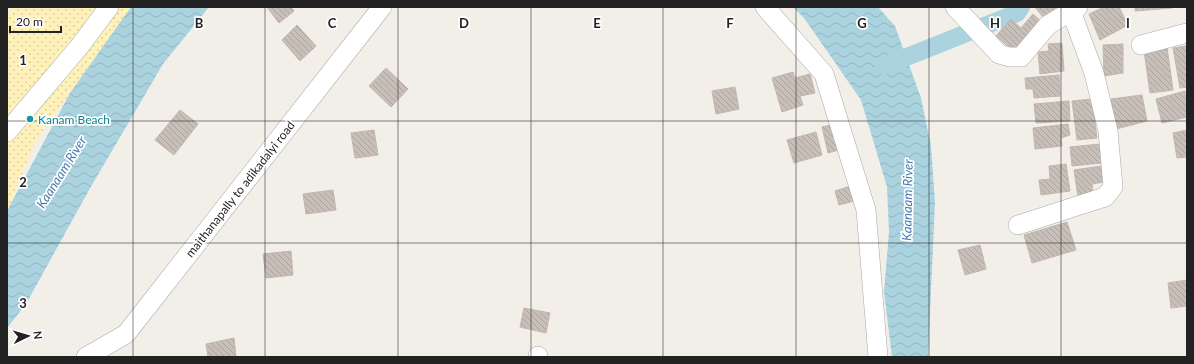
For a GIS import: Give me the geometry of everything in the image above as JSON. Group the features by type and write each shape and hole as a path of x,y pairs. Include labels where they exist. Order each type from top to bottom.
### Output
{"street":[{"path":"7,132 79,47 109,7"},
{"name":"maithanapally to adikadalyi road","path":"86,357 126,334 382,7"},
{"path":"765,7 824,74 866,210 878,357"},
{"path":"961,13 999,54 1021,58 1048,25 1075,9 1094,73 1108,131 1112,187 1105,197 1018,225"},
{"path":"1141,45 1187,33"}],"sand":[{"name":"Kanam Beach","path":"13,7 131,7 34,144 7,212 7,15"}],"water":[{"name":"Kaanaam River","path":"131,7 209,7 163,64 89,190 26,304 7,328 8,209 70,93"},
{"name":"Kaanaam River","path":"793,7 878,7 895,26 921,98 931,146 935,202 928,357 892,357 884,292 889,232 887,187 861,100 804,18"}],"building":[{"path":"267,7 291,7 294,11 279,23"},
{"path":"1035,7 1064,7 1046,21"},
{"path":"1104,7 1119,7 1128,25 1100,40 1089,14"},
{"path":"1135,7 1172,7 1172,8 1135,11"},
{"path":"1033,14 1043,23 1017,54 996,36 1011,19 1021,28"},
{"path":"297,25 316,46 300,61 282,40"},
{"path":"1062,43 1064,71 1040,74 1038,52 1049,51 1048,44"},
{"path":"1123,44 1123,73 1104,76 1103,45"},
{"path":"1186,46 1187,87 1180,88 1173,48"},
{"path":"1167,47 1173,90 1150,93 1144,51"},
{"path":"386,68 408,89 391,107 369,86"},
{"path":"793,72 795,78 810,74 815,93 800,96 803,105 782,112 772,78"},
{"path":"1059,75 1060,96 1034,98 1033,89 1026,89 1025,78"},
{"path":"735,87 739,109 716,114 712,91"},
{"path":"1185,91 1187,117 1162,123 1156,99"},
{"path":"1142,95 1147,121 1116,129 1111,99"},
{"path":"1092,99 1097,138 1077,140 1072,101"},
{"path":"1069,101 1070,121 1036,123 1034,104"},
{"path":"180,110 198,124 174,155 155,140"},
{"path":"836,124 842,149 828,153 822,127"},
{"path":"1068,124 1070,135 1061,138 1062,146 1035,149 1033,128"},
{"path":"374,130 378,155 355,158 351,133"},
{"path":"1187,130 1187,157 1177,158 1173,133"},
{"path":"816,132 822,155 794,163 787,140"},
{"path":"1100,144 1102,163 1072,166 1070,147"},
{"path":"1066,164 1070,191 1041,195 1039,180 1050,179 1049,166"},
{"path":"1101,166 1104,182 1092,184 1093,195 1078,197 1074,170"},
{"path":"854,185 858,200 839,205 835,191"},
{"path":"333,190 336,210 306,214 303,194"},
{"path":"1067,222 1076,250 1032,263 1024,235"},
{"path":"980,245 986,269 965,275 958,250"},
{"path":"291,251 293,275 266,278 263,254"},
{"path":"1187,280 1187,306 1171,308 1168,283"},
{"path":"524,308 550,313 546,333 520,327"},
{"path":"234,338 236,357 208,357 206,344"}],"waterway":[{"path":"884,66 1017,13 1021,7"}],"place":[{"name":"Kanam Beach","path":"30,119"}]}
